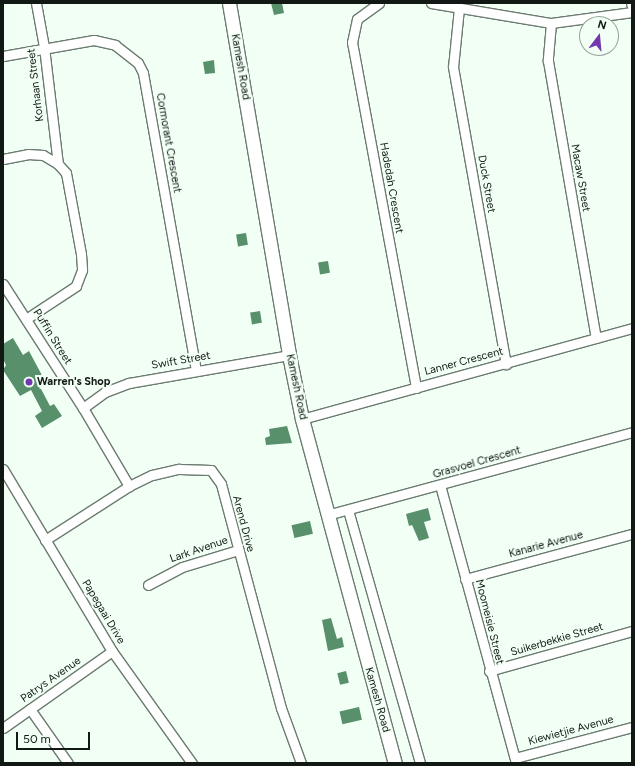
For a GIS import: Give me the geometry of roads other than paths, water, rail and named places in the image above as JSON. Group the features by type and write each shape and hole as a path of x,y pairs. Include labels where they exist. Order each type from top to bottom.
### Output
{"street":[{"name":"Korhaan Street","path":"36,3 44,47 58,164"},
{"name":"Kamesh Road","path":"229,3 289,355 302,419 395,763"},
{"name":"Hadedah Crescent","path":"379,3 357,19 352,42 416,388"},
{"path":"431,3 551,23 632,12"},
{"name":"Duck Street","path":"459,8 453,67 506,364"},
{"name":"Macaw Street","path":"551,23 548,61 596,338"},
{"name":"Cormorant Crescent","path":"3,56 44,47 94,40 106,41 129,55 138,63 143,73 196,370"},
{"path":"3,159 36,154 43,155 58,164 66,173 82,270 76,286 71,292 26,318"},
{"name":"Puffin Street","path":"3,284 83,408 129,486"},
{"name":"Lanner Crescent","path":"302,419 506,364 632,328"},
{"name":"Swift Street","path":"83,408 105,392 129,383 196,370 289,355"},
{"name":"Grasvoel Crescent","path":"327,515 440,486 632,432"},
{"name":"Arend Drive","path":"45,540 129,486 166,471 193,468 211,470 220,484 281,708 301,763"},
{"name":"Papegaai Drive","path":"3,469 112,652 192,763"},
{"name":"Moomeisie Street","path":"440,486 489,671 516,761"},
{"path":"348,510 420,763"},
{"name":"Kanarie Avenue","path":"465,579 632,534"},
{"name":"Lark Avenue","path":"148,585 182,566 238,550"},
{"name":"Suikerbekkie Street","path":"489,671 632,631"},
{"name":"Patrys Avenue","path":"3,728 112,652"},
{"path":"30,709 68,763"},
{"name":"Kiewietjie Avenue","path":"516,761 632,727"}],"place":[{"name":"Warren's Shop","path":"29,382"}]}
